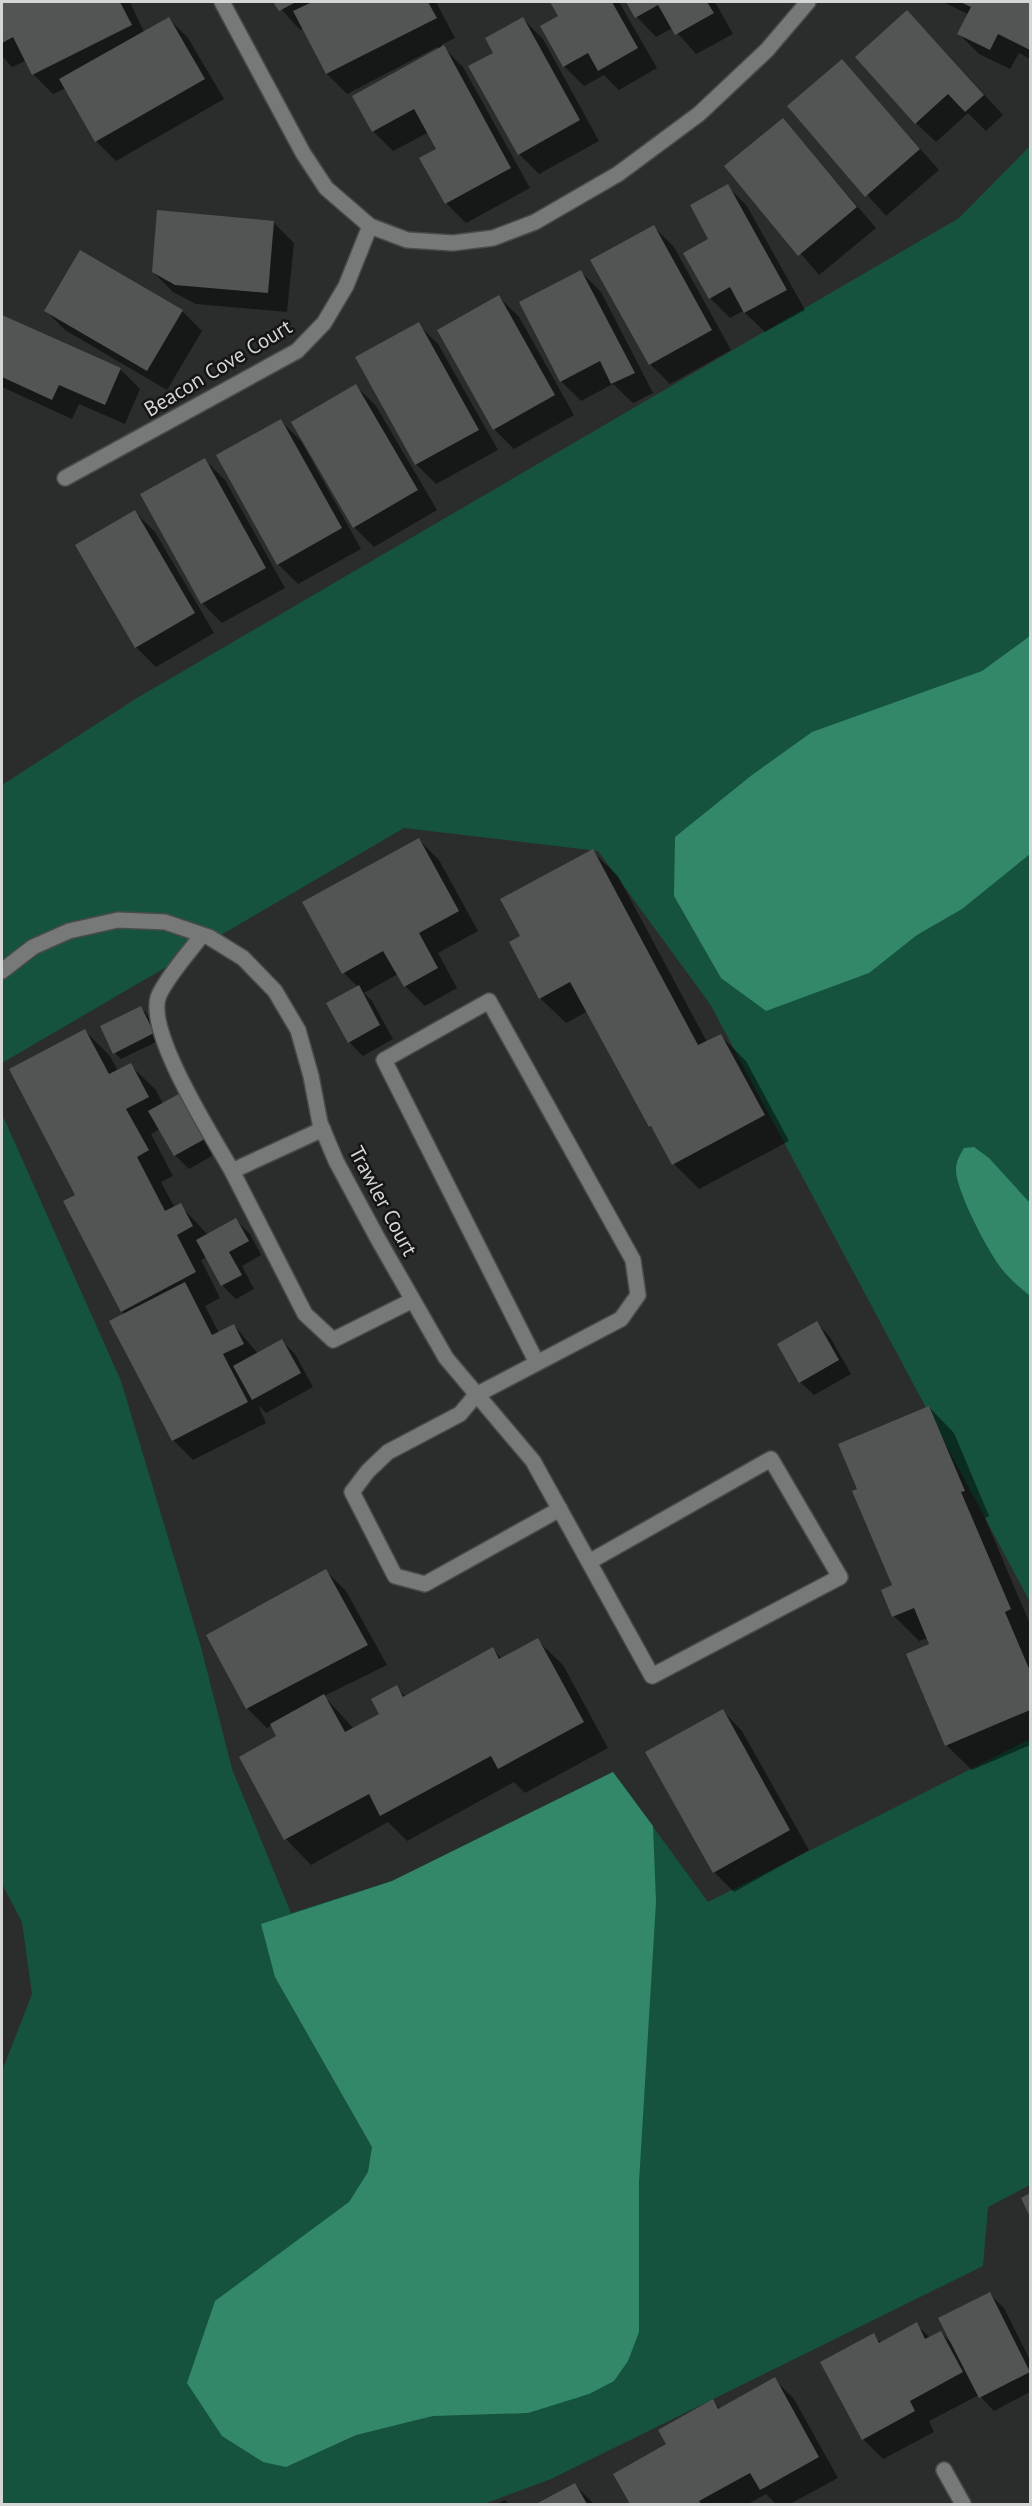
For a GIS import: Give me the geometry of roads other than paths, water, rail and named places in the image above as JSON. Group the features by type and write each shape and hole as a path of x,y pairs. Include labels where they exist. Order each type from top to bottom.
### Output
{"street":[{"path":"222,2 303,153 326,188 370,226 407,240 453,243 493,238 535,222 618,174 699,114 767,50 808,2"},
{"name":"Beacon Cove Court","path":"65,478 297,351 324,323 346,286 370,226"},
{"name":"Trawler Court","path":"2,971 33,947 69,930 118,920 165,922 202,935 243,958 275,991 298,1030 323,1129 336,1161 446,1358 476,1395 508,1428 533,1461 652,1676 840,1577 771,1459 589,1562"},
{"path":"202,935 159,996 156,1019 170,1058 306,1314 333,1340 413,1300"},
{"path":"537,1363 384,1060 489,1001 633,1260 638,1295 621,1319 476,1395 460,1414 388,1452 368,1471 352,1492 395,1576 425,1584 560,1509"},
{"path":"232,1171 323,1129"},
{"path":"944,2470 963,2505"}]}
